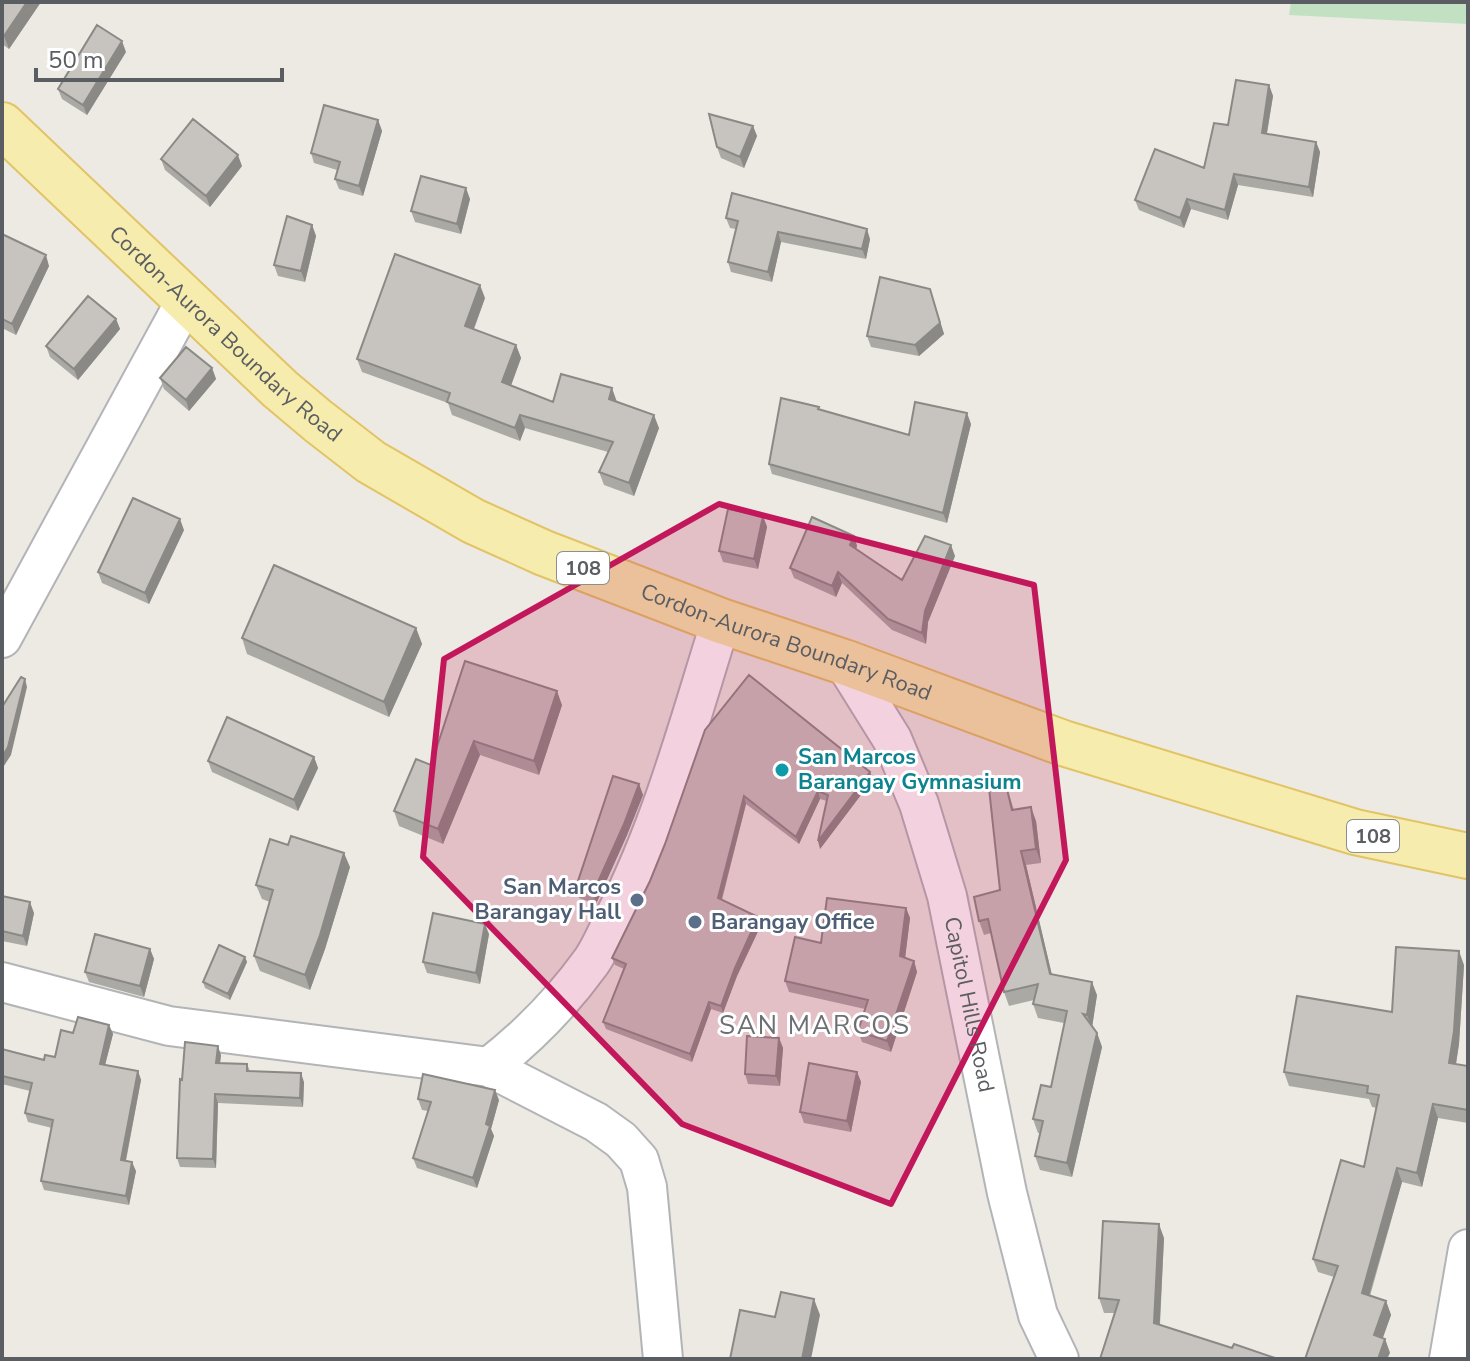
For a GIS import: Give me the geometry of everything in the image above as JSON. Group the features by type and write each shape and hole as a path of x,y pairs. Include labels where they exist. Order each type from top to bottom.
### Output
{"main road":[{"name":"Cordon-Aurora Boundary Road","path":"2,125 280,389 318,421 371,462 473,521 544,553 721,621 844,662 1091,752 1355,832 1468,856"}],"street":[{"path":"2,638 186,300"},
{"path":"489,1067 545,1019 592,960 632,882 669,786 721,621"},
{"name":"Capitol Hills Road","path":"844,662 892,739 919,804 947,896 1007,1193 1038,1315 1059,1359"},
{"path":"2,982 169,1026 489,1067 596,1122 621,1140 639,1160 647,1187 663,1359"},
{"path":"1449,1359 1468,1249"}],"highlighted area":[{"path":"719,504 1034,585 1066,860 891,1204 682,1124 423,857 444,659"}],"green space":[{"path":"1291,2 1468,2 1468,24 1289,15"}],"building":[{"path":"2,2 27,2 4,36 2,35"},
{"path":"97,25 122,41 83,105 58,89"},
{"path":"1236,80 1269,85 1262,133 1316,142 1309,187 1234,174 1225,210 1187,199 1180,218 1135,200 1155,149 1204,168 1214,123 1228,125"},
{"path":"324,105 378,120 359,186 335,179 340,162 311,153"},
{"path":"709,114 753,126 740,157 717,147"},
{"path":"193,119 238,155 206,196 161,159"},
{"path":"421,176 466,188 457,224 411,211"},
{"path":"732,193 867,229 862,249 778,232 768,272 728,262 738,221 726,218"},
{"path":"287,216 312,225 301,271 274,265"},
{"path":"2,234 46,255 12,324 2,319"},
{"path":"395,254 480,285 465,326 516,345 502,382 553,402 561,374 612,388 609,399 654,415 629,483 599,472 613,442 520,415 515,428 447,402 450,393 357,359"},
{"path":"880,277 930,289 940,323 915,345 867,336"},
{"path":"88,296 116,319 74,369 46,346"},
{"path":"186,347 212,368 186,400 160,378"},
{"path":"781,398 909,435 915,402 967,413 943,513 769,464"},
{"path":"133,498 180,519 145,593 98,572"},
{"path":"728,509 763,516 754,559 719,551"},
{"path":"812,517 854,536 850,545 902,580 925,536 951,545 925,611 922,633 888,619 838,572 832,586 790,568"},
{"path":"274,565 416,628 384,702 242,638"},
{"path":"465,661 557,691 534,761 474,741 438,829 394,811 416,759 431,765"},
{"path":"749,675 870,772 818,841 828,795 818,791 796,837 744,796 718,898 758,917 721,1006 709,1002 690,1054 603,1022 626,964 612,958 650,881 705,730"},
{"path":"21,677 25,679 8,747 2,757 2,707"},
{"path":"227,717 314,757 294,800 208,761"},
{"path":"613,776 639,784 593,893 576,887"},
{"path":"1006,785 1012,810 1031,807 1036,849 1021,851 1050,974 1092,982 1087,1015 1083,1014 1097,1033 1067,1163 1035,1156 1043,1121 1033,1119 1041,1085 1051,1087 1067,1011 1033,1004 1038,984 1004,992 988,919 979,921 974,897 1000,890 989,788"},
{"path":"291,836 344,853 305,975 254,956 273,890 256,885 270,839 288,845"},
{"path":"2,896 30,902 23,936 2,931"},
{"path":"827,898 906,908 900,956 914,961 887,1041 858,1031 868,1000 785,981 795,937 821,943"},
{"path":"433,913 485,924 476,973 423,962"},
{"path":"95,934 150,949 140,986 85,972"},
{"path":"219,945 245,957 228,994 203,982"},
{"path":"1396,947 1459,951 1449,1063 1468,1066 1468,1110 1433,1104 1417,1173 1397,1168 1362,1293 1386,1301 1374,1335 1385,1339 1378,1359 1305,1359 1338,1266 1313,1259 1341,1160 1364,1167 1379,1095 1367,1093 1368,1086 1284,1072 1297,996 1392,1012"},
{"path":"78,1017 109,1025 100,1064 138,1071 121,1160 132,1162 126,1196 41,1181 53,1120 25,1113 32,1083 2,1076 2,1049 44,1060 45,1055 55,1057 61,1030 73,1033"},
{"path":"747,1036 779,1038 776,1076 745,1074"},
{"path":"185,1042 218,1046 216,1063 247,1064 247,1071 301,1073 300,1098 215,1094 213,1159 177,1158 180,1079"},
{"path":"809,1063 857,1072 847,1121 800,1112"},
{"path":"423,1074 495,1090 486,1124 490,1126 473,1178 413,1158 431,1102 418,1099"},
{"path":"1103,1221 1159,1224 1154,1323 1278,1359 1100,1359 1119,1300 1099,1298"},
{"path":"781,1292 814,1299 802,1359 730,1359 740,1310 775,1317"}],"place":[{"name":"San Marcos Barangay Gymnasium","path":"782,770"},
{"name":"San Marcos Barangay Hall","path":"637,900"},
{"name":"Barangay Office","path":"695,922"}],"district":[{"name":"SAN MARCOS","path":"815,1025"}]}
